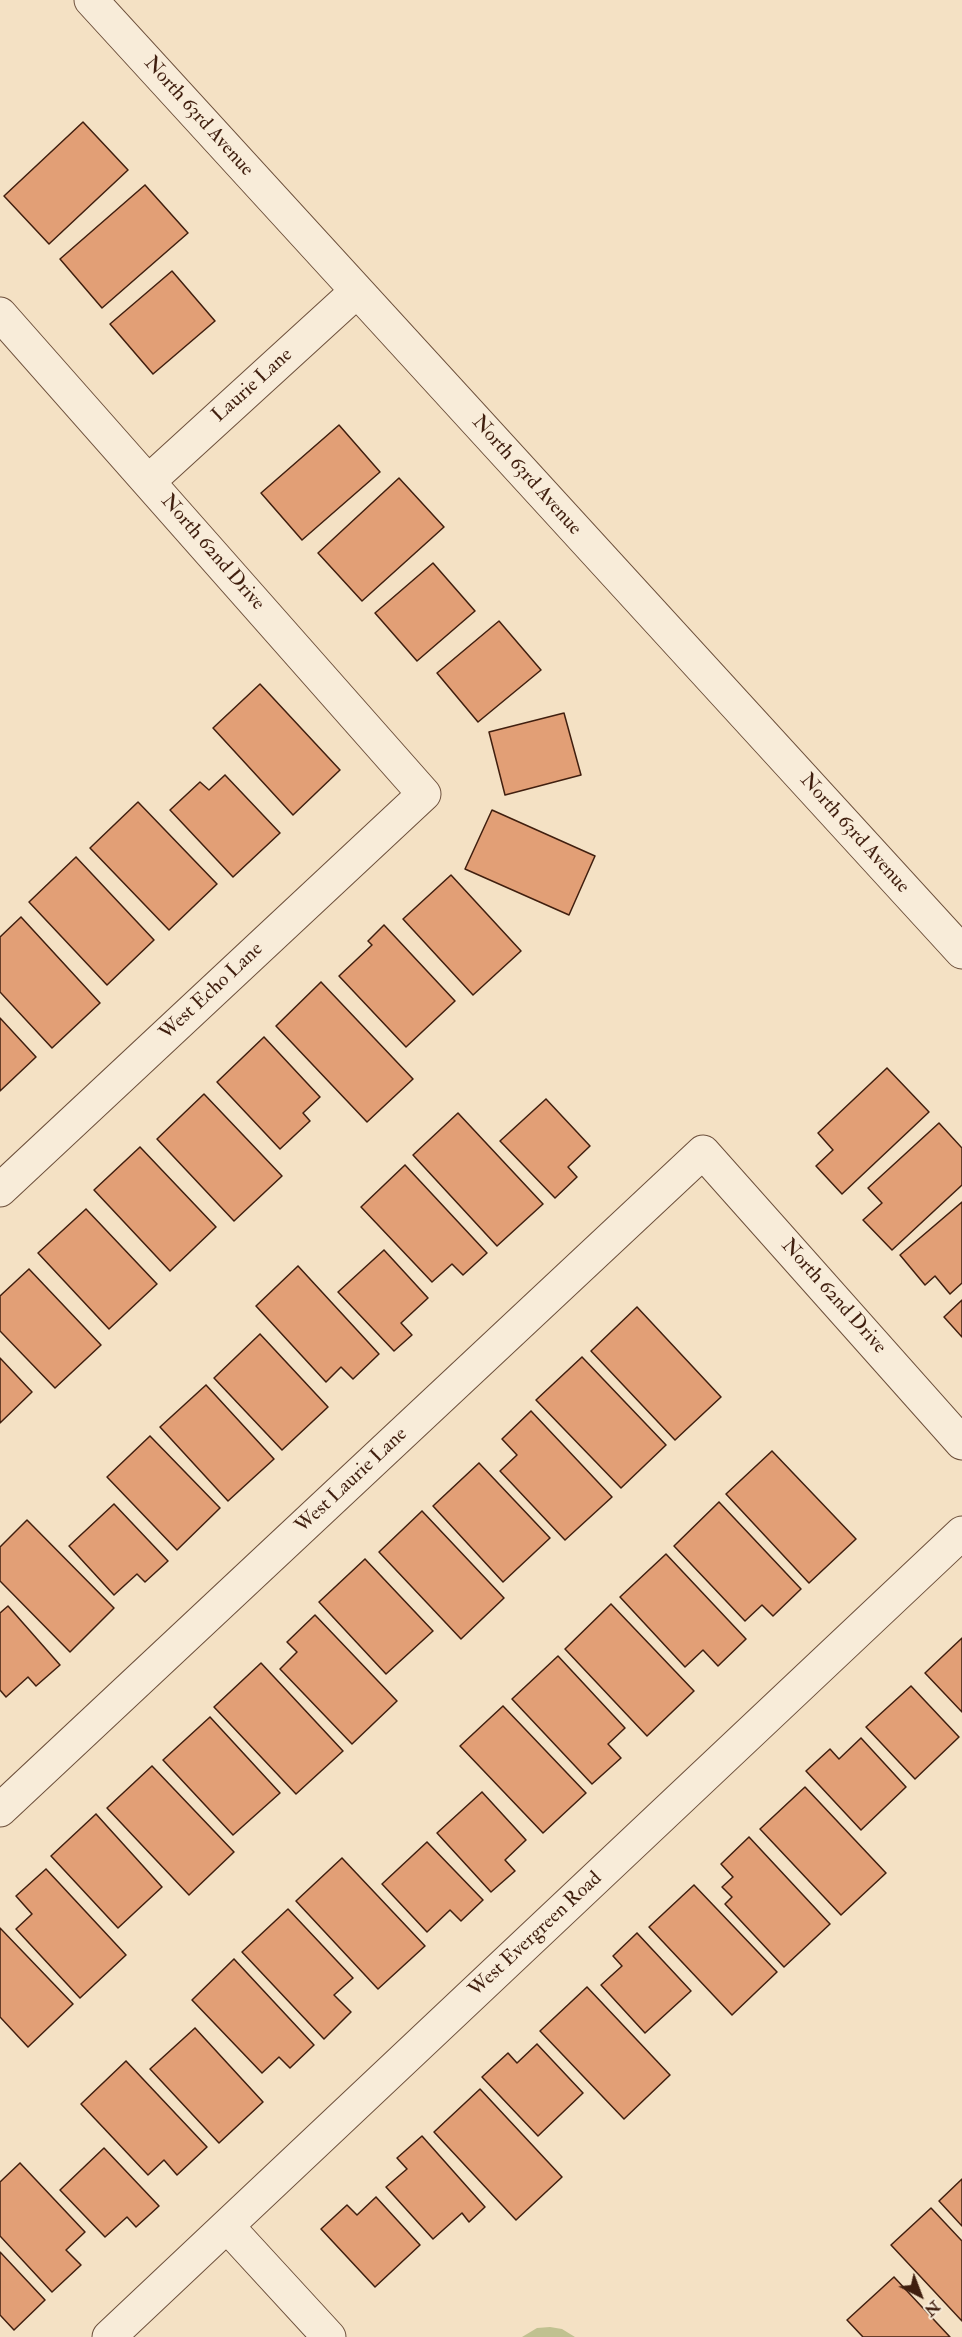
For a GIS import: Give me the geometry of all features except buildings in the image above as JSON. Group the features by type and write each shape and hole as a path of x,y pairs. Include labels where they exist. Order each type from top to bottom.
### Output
{"street":[{"name":"North 63rd Avenue","path":"91,0 962,952"},
{"name":"Laurie Lane","path":"149,481 357,291"},
{"name":"North 62nd Drive","path":"0,314 423,794"},
{"name":"West Echo Lane","path":"0,1190 423,794"},
{"name":"North 62nd Drive","path":"703,1152 962,1443"},
{"name":"West Laurie Lane","path":"0,1810 703,1152"},
{"name":"West Evergreen Road","path":"110,2337 962,1533"},
{"path":"227,2226 329,2337"}],"green space":[{"path":"537,2328 562,2329 575,2337 522,2337"}]}
